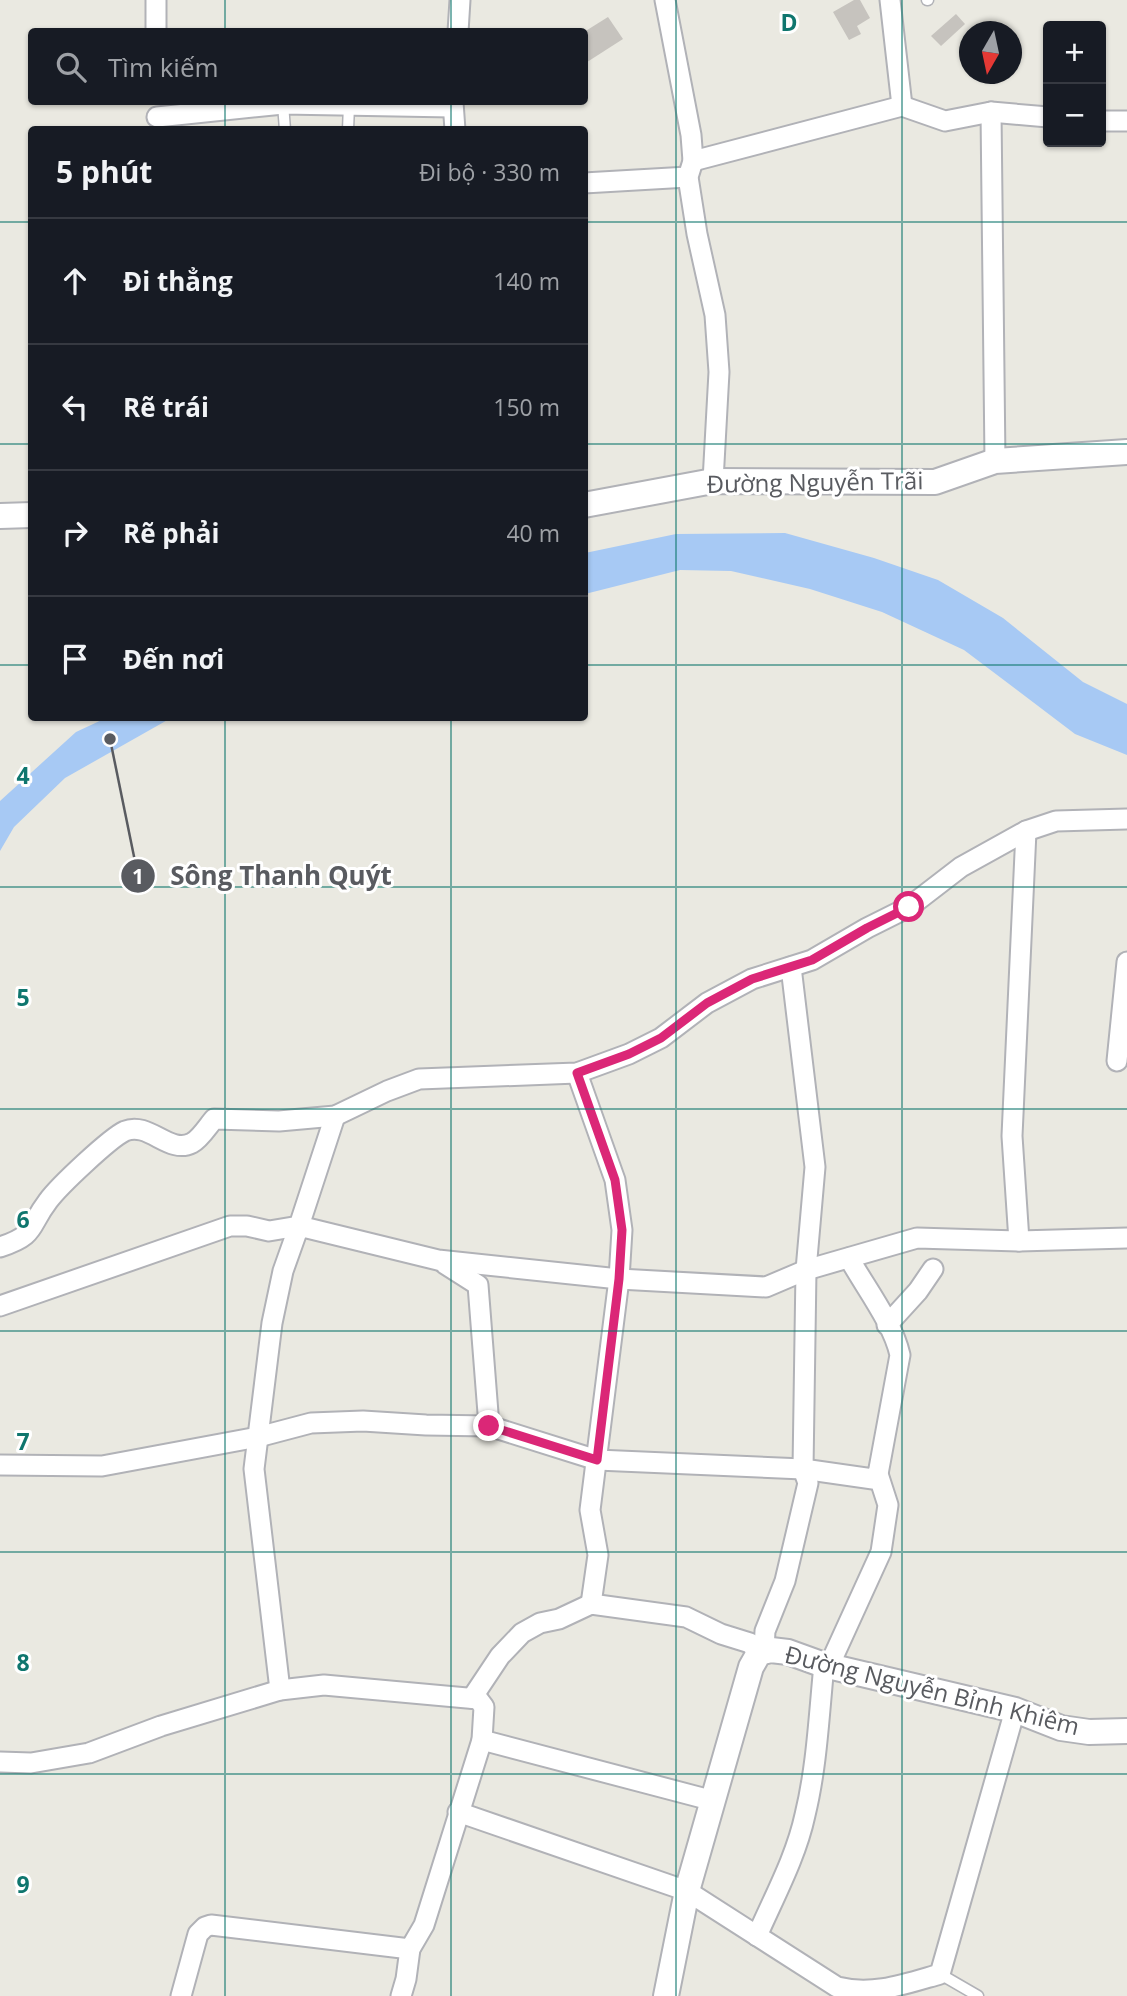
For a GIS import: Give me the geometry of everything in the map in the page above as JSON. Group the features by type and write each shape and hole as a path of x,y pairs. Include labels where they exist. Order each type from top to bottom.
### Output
{"street":[{"path":"156,0 156,28"},
{"path":"458,28 460,0"},
{"path":"665,0 691,135 690,169 697,234 715,315 719,372 713,481"},
{"path":"890,0 902,106"},
{"path":"157,116 272,105"},
{"path":"453,105 455,126"},
{"path":"588,182 690,169 902,106 945,121 991,112 1043,117"},
{"path":"991,112 995,461"},
{"path":"1106,121 1127,121"},
{"name":"Đường Nguyễn Trãi","path":"588,504 713,481 935,482 995,461 1127,452"},
{"path":"0,516 28,515"},
{"path":"0,1247 25,1237 48,1201 101,1149 125,1132 148,1131 173,1144 192,1143 214,1119 279,1121 335,1116 419,1079 577,1073 629,1054 661,1038 707,1003 752,979 812,960 909,907 961,867 1026,831 1056,821 1127,819"},
{"path":"1019,1241 1012,1136 1026,831"},
{"path":"1117,1061 1127,962"},
{"path":"472,1698 500,1656 522,1633 540,1623 559,1619 591,1604 686,1617 721,1634 750,1643 762,1652 765,1631 785,1581 808,1483 803,1469 806,1270 815,1167 791,967"},
{"path":"577,1073 615,1180 622,1230 619,1279 590,1510 598,1555 591,1604"},
{"path":"280,1690 254,1469 275,1310 283,1271 335,1116"},
{"path":"0,1306 230,1226 247,1226 269,1231 299,1226 438,1260 619,1279 766,1287 806,1270 917,1238 1019,1241 1127,1238"},
{"path":"757,1936 805,1817 827,1665 881,1552 888,1505 878,1474 900,1355 897,1344 849,1258"},
{"path":"438,1260 478,1284 489,1426"},
{"path":"887,1325 918,1291 933,1269"},
{"path":"0,1465 103,1466 258,1437 311,1423 363,1421 489,1426 597,1460 803,1469 869,1479 878,1474"},
{"name":"Đường Nguyễn Bỉnh Khiêm","path":"666,1996 687,1891 753,1659 762,1652 788,1652 827,1665 1015,1710 1061,1728 1089,1732 1127,1731"},
{"path":"0,1762 32,1763 89,1753 161,1726 280,1690 324,1685 472,1698 481,1702 484,1707 482,1740 425,1925 410,1949 401,1996"},
{"path":"458,1812 687,1891 837,1987 851,1991 880,1990 940,1974 1015,1710"},
{"path":"482,1740 714,1801"},
{"path":"181,1996 198,1934 211,1925 410,1949"}],"lane":[{"path":"283,105 285,126"},
{"path":"348,126 349,105"},
{"path":"940,1974 978,1996"}],"water":[{"path":"785,533 874,558 938,580 1003,618 1083,682 1127,704 1127,755 1075,734 964,650 882,612 810,589 731,571 680,570 588,593 588,552 676,534"},
{"path":"100,721 166,721 65,778 14,827 0,851 0,801 76,732"}],"building":[{"path":"854,0 860,0 870,18 857,26 861,34 849,40 833,12"},
{"path":"956,14 962,21 959,21 959,30 941,46 931,36"},
{"path":"608,17 623,39 588,61 588,30"}],"place":[{"name":"Sông Thanh Quýt","path":"110,739"}],"route":[{"path":"489,1426 597,1460 619,1279 622,1230 615,1180 577,1073 629,1054 661,1038 707,1003 752,979 812,960 909,907"}]}
